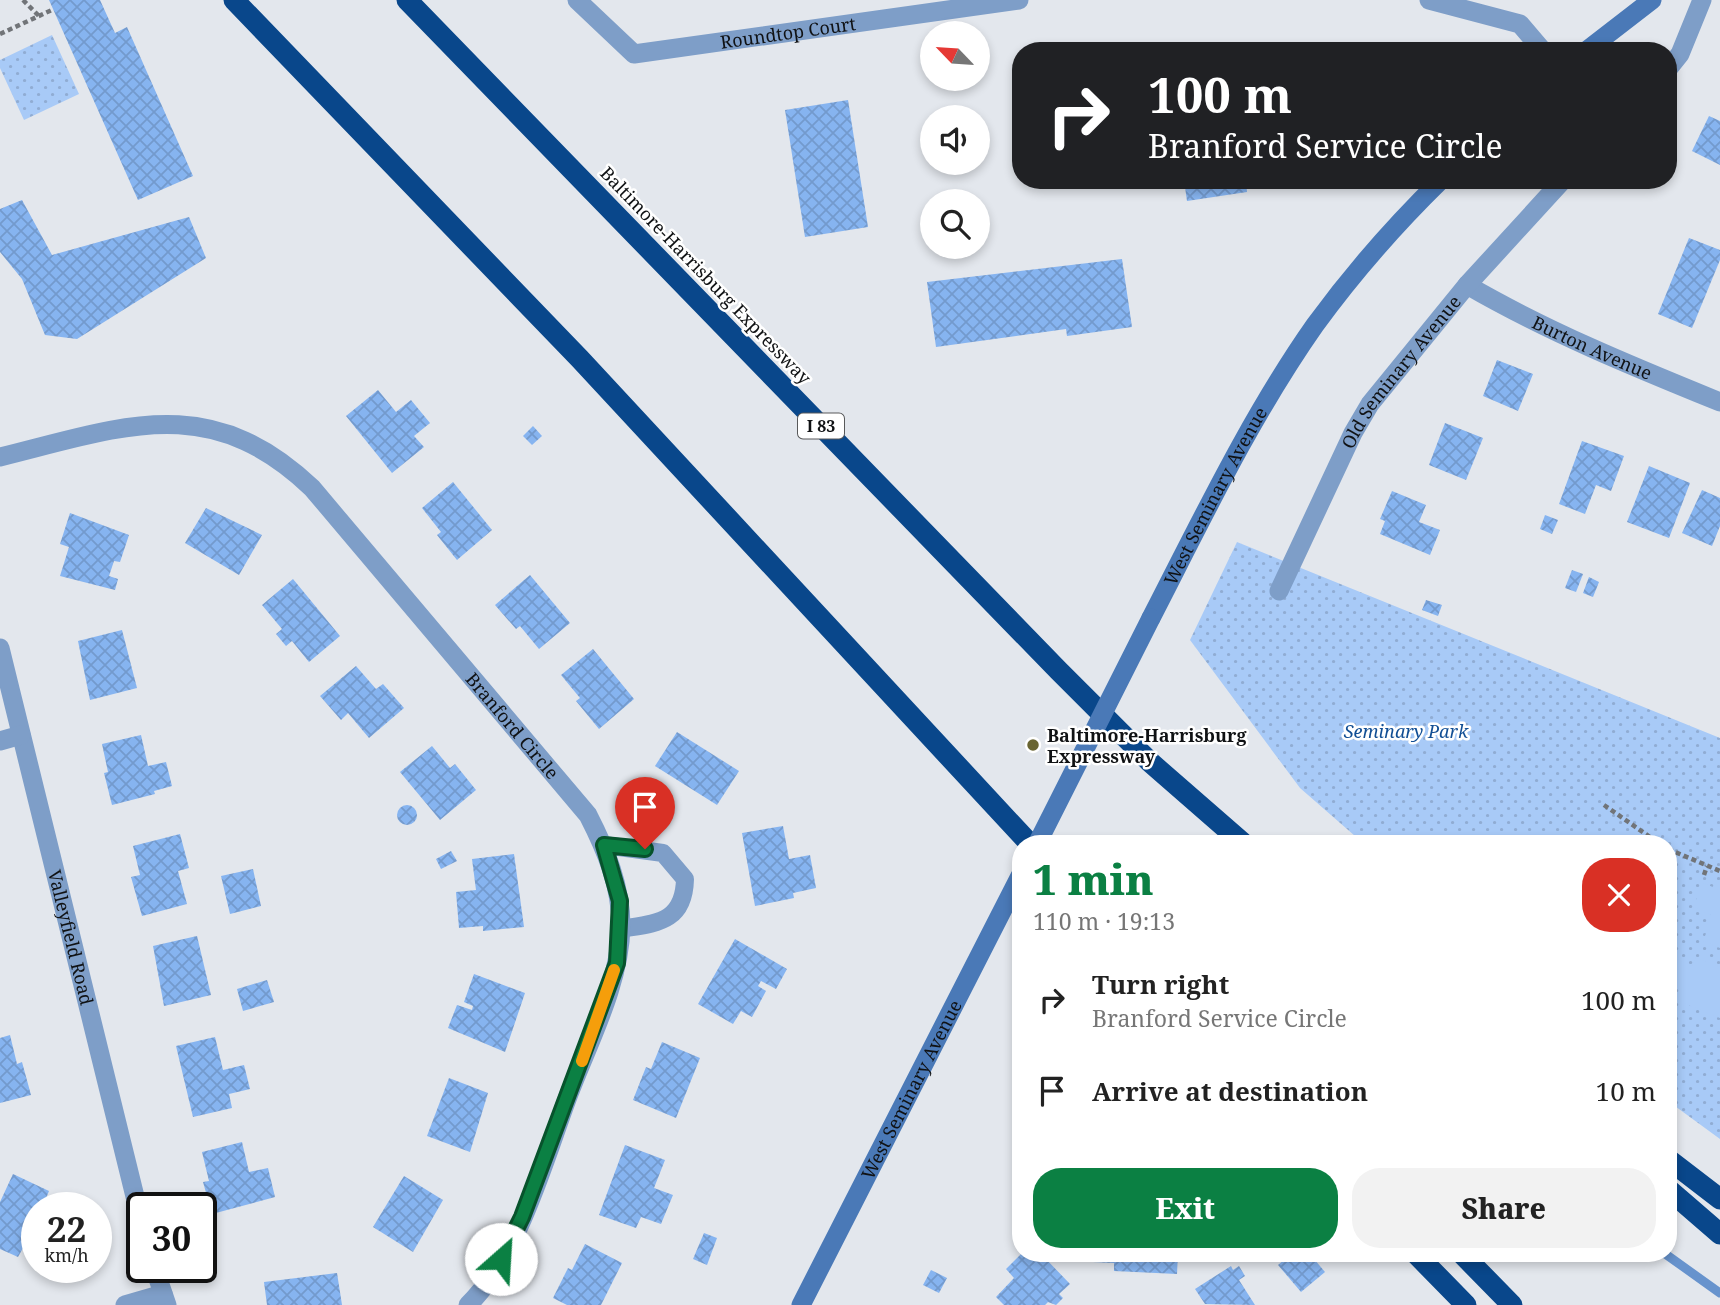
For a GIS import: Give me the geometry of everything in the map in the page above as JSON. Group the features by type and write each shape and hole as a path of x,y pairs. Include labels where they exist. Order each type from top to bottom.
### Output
{"highway":[{"path":"234,0 580,359 1022,835"},
{"name":"Baltimore-Harrisburg Expressway","path":"407,0 1066,678 1150,762 1234,835"},
{"path":"1677,1166 1720,1199"},
{"path":"1677,1197 1720,1234"},
{"path":"1424,1262 1466,1305"},
{"path":"1470,1262 1512,1305"}],"main road":[{"path":"1598,42 1652,0"},
{"name":"West Seminary Avenue","path":"1042,835 1245,440 1314,326 1367,259 1433,189"},
{"name":"West Seminary Avenue","path":"801,1305 1012,892"}],"street":[{"name":"Roundtop Court","path":"578,0 634,54 1019,0"},
{"path":"1429,0 1520,24 1535,42"},
{"path":"1677,58 1702,0"},
{"name":"Old Seminary Avenue","path":"1279,591 1353,433 1370,404 1467,285 1555,189"},
{"name":"Burton Avenue","path":"1467,285 1517,313 1623,363 1720,402"},
{"name":"Branford Circle","path":"0,457 121,427 178,424 217,430 287,464 312,488 565,787 587,815 604,845 620,901 621,929 617,963 522,1217 501,1259 468,1305"},
{"name":"Valleyfield Road","path":"0,648 134,1192"},
{"path":"0,741 21,735"},
{"path":"125,1305 165,1300 159,1283"}],"lane":[{"path":"604,845 663,853 685,879 685,896 677,910 663,921 621,929"}],"path":[{"path":"23,0 39,16"},
{"path":"0,34 54,9"},
{"path":"1604,805 1647,835"},
{"path":"1677,853 1720,871"},
{"path":"1704,875 1707,866"}],"green space":[{"path":"52,35 79,94 24,120 0,68 0,60"},
{"name":"Seminary Park","path":"1237,542 1720,738 1720,1139 1677,1108 1677,835 1354,835 1300,788 1190,640"},
{"path":"1703,883 1720,890 1720,948 1703,941 1713,916 1693,907"},
{"path":"1696,957 1720,967 1720,1018 1678,1001 1682,991 1677,989 1677,960 1692,966"}],"building":[{"path":"49,0 100,0 115,33 127,27 193,176 138,200"},
{"path":"848,100 868,227 805,237 785,110"},
{"path":"1709,116 1720,121 1720,165 1692,151"},
{"path":"1185,189 1247,189 1247,192 1187,201"},
{"path":"22,200 52,255 189,217 206,258 77,339 45,335 22,279 0,252 0,209"},
{"path":"1689,238 1720,250 1720,260 1692,328 1658,314"},
{"path":"1122,259 1132,327 1067,336 1066,329 936,347 927,282"},
{"path":"1497,360 1533,374 1518,411 1483,396"},
{"path":"378,390 396,412 411,400 430,423 414,436 424,447 392,473 346,416"},
{"path":"1445,423 1483,438 1466,480 1429,465"},
{"path":"533,426 542,436 532,445 523,436"},
{"path":"1582,441 1624,456 1611,491 1596,485 1585,514 1559,504"},
{"path":"1649,466 1690,483 1669,538 1627,522"},
{"path":"453,482 492,530 457,560 437,535 441,532 422,508"},
{"path":"1702,490 1720,498 1720,526 1712,546 1682,533"},
{"path":"1392,491 1426,505 1419,522 1440,530 1430,555 1380,534 1385,521 1380,519"},
{"path":"206,508 262,535 239,575 185,543"},
{"path":"70,513 129,535 120,562 114,561 109,576 118,579 115,590 60,576 69,547 60,544"},
{"path":"1545,515 1558,520 1552,534 1540,529"},
{"path":"1572,570 1583,574 1576,592 1565,588"},
{"path":"530,575 570,623 539,649 520,626 516,629 495,605"},
{"path":"1589,577 1599,582 1593,597 1583,593"},
{"path":"293,579 340,636 309,662 292,641 286,646 276,634 282,629 262,605"},
{"path":"1426,600 1442,605 1438,616 1422,610"},
{"path":"122,630 137,688 90,700 78,641"},
{"path":"593,649 634,699 599,729 576,701 580,698 561,675"},
{"path":"356,666 376,689 383,684 404,708 369,738 348,713 341,720 320,696"},
{"path":"677,732 739,771 717,805 655,766"},
{"path":"141,735 148,766 166,762 172,786 154,791 155,794 112,805 104,773 108,772 102,744"},
{"path":"432,746 450,768 455,764 476,790 440,820 400,772"},
{"path":"403,805 411,805 417,815 411,825 403,825 397,819 397,811"},
{"path":"783,826 789,859 810,855 816,888 793,893 794,898 755,906 742,833"},
{"path":"180,834 189,868 178,871 187,904 142,916 131,877 140,875 133,846"},
{"path":"451,851 457,861 441,869 436,859"},
{"path":"514,854 524,927 483,931 483,926 459,928 456,892 476,890 472,859"},
{"path":"253,869 261,906 230,914 221,876"},
{"path":"197,936 211,995 164,1006 153,946"},
{"path":"735,939 787,969 776,989 761,981 758,986 766,991 752,1017 741,1011 733,1024 698,1004"},
{"path":"474,974 525,993 505,1052 448,1028 457,1005 472,1010 473,1006 464,1002"},
{"path":"267,980 274,1002 243,1011 237,989"},
{"path":"10,1035 17,1064 22,1062 31,1095 0,1103 0,1038"},
{"path":"215,1037 223,1070 244,1065 250,1089 229,1094 232,1108 193,1117 176,1046"},
{"path":"662,1042 700,1058 676,1118 633,1100 646,1067 651,1069"},
{"path":"449,1078 488,1093 470,1152 427,1136"},
{"path":"242,1142 249,1172 268,1168 275,1197 217,1213 217,1192 206,1192 203,1182 209,1181 202,1152"},
{"path":"625,1145 665,1160 654,1188 673,1195 661,1224 641,1217 636,1228 599,1215"},
{"path":"13,1174 49,1191 21,1192 21,1252 18,1257 0,1249 0,1202"},
{"path":"404,1176 443,1200 413,1252 373,1227"},
{"path":"704,1233 717,1238 707,1265 693,1259"},
{"path":"585,1244 622,1263 601,1305 567,1305 553,1298 568,1268 572,1270"},
{"path":"1013,1262 1049,1262 1070,1284 1059,1294 1063,1298 1056,1305 1048,1302 1045,1305 1004,1305 996,1297 1014,1278 1006,1269"},
{"path":"1093,1262 1178,1262 1177,1274 1114,1271 1114,1263"},
{"path":"1282,1262 1317,1262 1325,1272 1301,1292 1278,1265"},
{"path":"1231,1266 1233,1270 1239,1266 1245,1276 1239,1280 1255,1305 1205,1304 1195,1289"},
{"path":"931,1270 947,1278 939,1293 923,1285"},
{"path":"337,1273 342,1305 267,1305 264,1282"}],"waterway":[{"path":"1677,1262 1720,1293"}],"slow traffic":[{"path":"582,1061 614,970"}],"place":[{"name":"Baltimore-Harrisburg Expressway","path":"1033,745"}],"route":[{"path":"501,1259 522,1217 617,963 621,929 620,901 604,845 645,849"}]}
